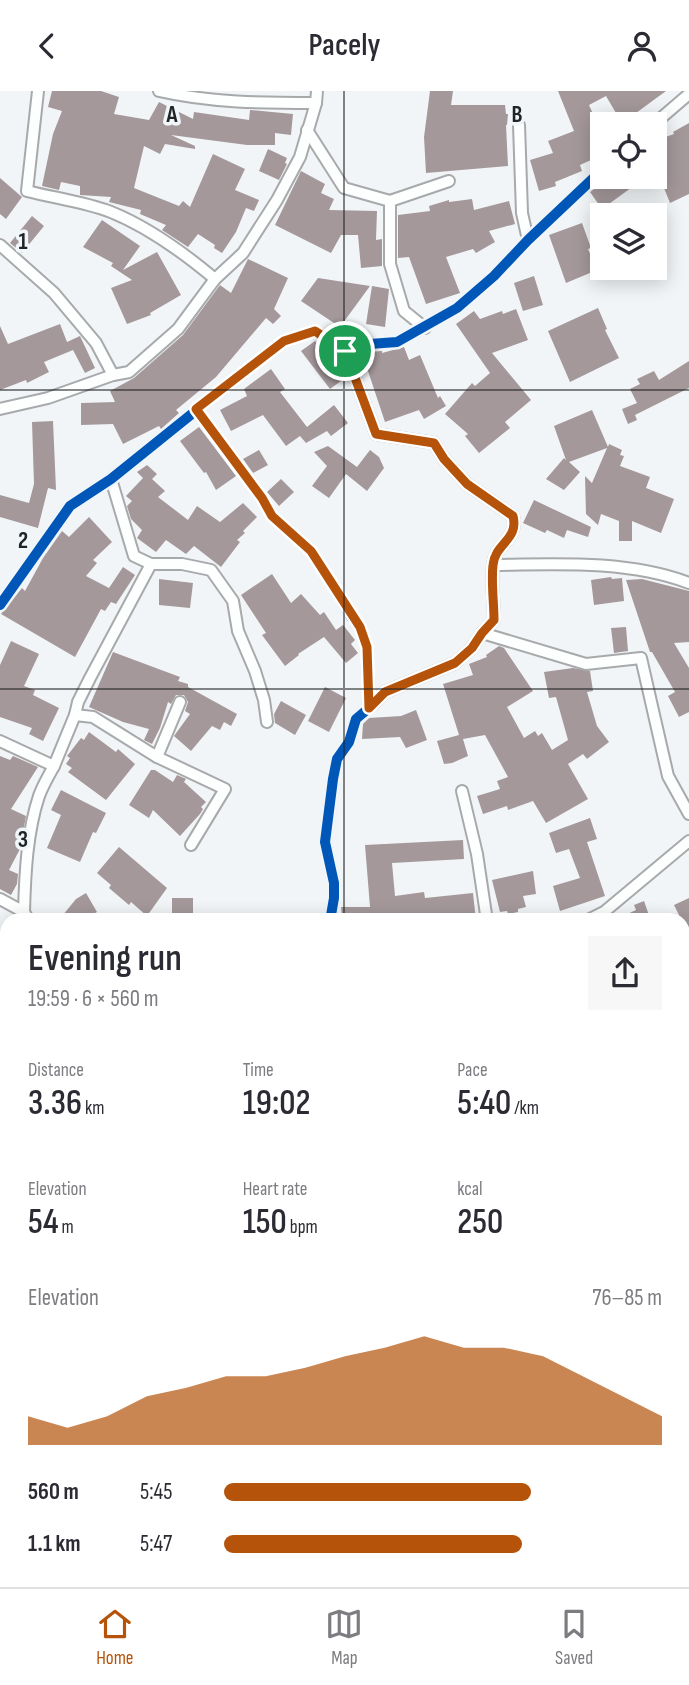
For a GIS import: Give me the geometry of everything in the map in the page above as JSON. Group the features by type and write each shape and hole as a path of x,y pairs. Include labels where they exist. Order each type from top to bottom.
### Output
{"street":[{"path":"38,91 27,191 110,211 142,227 195,262 215,279"},
{"path":"0,409 48,398 129,372 178,329 215,279 243,253 277,200 300,157 316,97 247,103 194,99 159,91"},
{"path":"667,113 689,94"},
{"path":"519,125 522,213 528,240"},
{"path":"307,130 344,188 390,201 449,181"},
{"path":"345,351 356,345 397,342 457,309 590,181"},
{"path":"390,201 390,264 404,311 425,328"},
{"path":"0,246 54,293 96,343 113,375"},
{"path":"0,605 70,506 111,479 284,341 315,331 345,351 376,434 431,441 467,484 513,516 516,526 501,547 493,565 494,620 472,648 455,663 385,692 356,719 349,742 337,759 333,779 325,850 334,883 331,913"},
{"path":"196,409 262,498 272,516 311,551 360,627 367,647 369,708"},
{"path":"111,479 134,556 151,564 182,564 211,571 233,601 238,631 255,671 264,700 267,722"},
{"path":"27,913 25,871 39,795 54,766 84,690 151,564"},
{"path":"493,565 568,564 630,569 689,583"},
{"path":"482,633 586,664 641,658 668,776 689,814"},
{"path":"368,678 385,692"},
{"path":"158,757 180,702"},
{"path":"75,715 93,717 158,757 225,789 191,845"},
{"path":"0,741 54,766"},
{"path":"462,791 477,854 486,913"},
{"path":"599,913 614,904 689,841"},
{"path":"0,899 22,913"}],"building":[{"path":"52,91 101,91 119,97 114,114 149,120 159,102 193,119 194,112 249,120 250,110 293,114 291,135 275,133 275,145 247,145 171,135 195,146 195,149 165,144 160,154 144,146 134,188 179,206 183,201 190,207 213,154 245,169 235,190 259,200 254,211 246,208 236,232 222,253 198,234 188,247 162,230 166,225 140,214 141,210 109,202 111,197 80,195 80,186 61,182 59,190 42,186 53,134 62,111 48,107"},
{"path":"430,91 453,91 451,105 505,105 508,114 508,166 426,173 424,137"},
{"path":"558,91 666,91 637,112 615,112 606,96 589,105 592,112 590,112 590,160 580,165 582,171 555,182 556,186 539,191 530,160 553,153 548,141 574,131"},
{"path":"689,123 689,194 670,203 664,189 667,189 667,136 674,134 673,132"},
{"path":"268,149 287,158 279,180 259,171"},
{"path":"301,171 325,184 321,193 334,199 329,210 377,211 376,240 382,239 382,266 361,268 358,235 341,235 331,253 275,225"},
{"path":"0,178 22,197 6,219 0,214"},
{"path":"594,189 630,189 610,203 598,203 590,192"},
{"path":"472,199 474,210 509,201 515,224 489,231 495,242 476,253 473,249 446,257 460,293 426,304 409,257 398,258 398,215 430,211 429,206 449,200"},
{"path":"32,216 44,226 22,253 10,243"},
{"path":"102,220 140,246 123,270 157,252 181,295 150,313 151,315 127,324 111,288 132,280 111,266 113,263 83,247"},
{"path":"582,223 590,245 590,273 566,283 549,235"},
{"path":"248,259 288,278 274,309 281,316 273,324 266,318 216,377 176,410 179,413 161,429 159,426 123,444 113,424 81,425 81,403 115,402 110,391 134,378 183,335 220,285 231,293"},
{"path":"534,276 543,305 523,311 514,283"},
{"path":"318,278 370,286 340,327 301,301"},
{"path":"372,286 389,289 385,327 366,324"},
{"path":"598,308 619,358 570,382 548,331"},
{"path":"516,309 528,340 492,353 531,400 505,422 510,428 479,453 465,436 468,434 445,414 472,383 475,386 490,373 456,324 474,311 480,319"},
{"path":"60,324 67,342 80,336 95,368 85,373 73,350 44,362 49,372 27,383 26,380 0,390 0,326 8,344"},
{"path":"315,341 345,378 330,389 301,351"},
{"path":"404,347 409,360 420,355 438,398 440,396 446,406 424,419 419,410 385,422 367,368 370,367 365,352 382,353"},
{"path":"689,361 689,388 635,415 637,420 628,424 622,409 637,403 630,389 640,384 637,379 654,371 659,380"},
{"path":"271,369 285,389 280,392 307,427 334,405 348,423 331,436 327,431 306,443 300,436 286,446 263,415 231,431 220,410 247,396 244,389"},
{"path":"592,410 608,447 609,444 622,450 620,455 624,456 620,466 650,477 646,488 674,499 661,533 632,521 632,541 619,541 619,521 601,514 598,525 586,514 585,476 592,483 607,448 569,462 580,472 564,490 546,479 564,458 566,460 554,426"},
{"path":"53,421 56,490 48,488 38,528 0,517 0,495 29,503 34,484 32,422"},
{"path":"199,427 236,476 216,490 206,472 204,473 180,441"},
{"path":"328,446 357,467 370,450 379,457 384,468 367,491 346,474 329,498 312,486 327,466 314,452"},
{"path":"259,450 268,465 253,473 243,459"},
{"path":"147,465 157,474 152,479 165,491 158,497 188,520 197,506 220,522 243,503 257,517 243,531 245,533 237,540 240,542 221,567 194,546 186,554 166,540 156,552 137,538 142,530 131,519 127,506 132,501 126,496 143,478 137,472"},
{"path":"281,479 294,492 279,506 267,492"},
{"path":"534,500 591,527 588,537 567,530 564,538 523,523"},
{"path":"89,517 112,542 93,560 97,563 86,576 109,588 123,567 135,575 116,604 111,602 105,611 101,609 75,657 1,614 22,588 25,591 62,531 69,537"},
{"path":"272,574 291,603 301,594 320,615 324,612 336,630 343,625 355,640 351,644 358,653 346,663 324,637 285,666 262,635 266,633 241,595"},
{"path":"622,578 624,601 594,605 591,580"},
{"path":"159,579 193,583 190,608 159,605"},
{"path":"642,579 689,591 689,642 674,643 689,668 689,712 679,717 668,696 675,692 650,652 626,580"},
{"path":"626,627 628,651 614,653 611,628"},
{"path":"11,641 39,654 24,686 35,690 33,695 59,708 43,741 29,734 32,728 0,717 0,665"},
{"path":"499,646 504,648 533,691 507,707 524,738 535,731 538,736 542,733 552,750 568,740 556,697 549,698 544,672 573,668 590,671 593,691 587,692 597,726 609,742 587,759 583,754 568,764 588,799 546,823 533,801 508,810 507,806 483,814 477,796 500,789 497,781 508,777 485,735 463,739 468,756 444,764 437,741 459,735 443,684 473,675 469,664 487,657 486,655"},
{"path":"113,652 180,677 178,681 188,684 188,687 237,714 231,726 224,722 220,730 212,726 191,751 174,736 190,714 185,711 188,702 184,695 176,695 171,704 168,702 152,744 144,740 149,729 123,722 89,707"},
{"path":"325,687 346,698 329,732 308,721"},
{"path":"281,701 306,715 295,735 275,723 274,714"},
{"path":"416,710 427,740 406,748 400,737 362,739 363,724 369,718 401,716"},
{"path":"89,732 116,752 118,749 135,764 106,800 68,772 72,768 66,764 70,758 67,756"},
{"path":"0,756 10,760 13,756 38,767 11,809 26,816 20,849 9,870 18,874 17,884 11,895 0,889"},
{"path":"151,770 173,782 177,775 186,779 184,782 206,802 201,807 203,809 200,814 180,836 153,810 149,818 129,805"},
{"path":"61,790 106,813 96,833 93,832 80,862 47,848 61,815 51,810"},
{"path":"590,818 597,839 587,842 605,896 560,911 553,886 580,878 569,849 556,853 549,833"},
{"path":"463,840 464,859 392,863 395,896 424,892 425,898 473,893 475,913 342,913 341,907 370,907 365,845"},
{"path":"119,847 167,888 149,913 144,913 109,888 111,885 97,873"},
{"path":"533,871 536,894 523,896 526,907 518,909 518,912 500,912 492,880"},
{"path":"86,893 97,912 65,913 76,899"},
{"path":"172,898 193,898 193,913 172,913"},
{"path":"689,898 689,913 678,913 674,905"},
{"path":"644,901 648,913 629,913 636,910 634,905"}],"cycle path":[{"path":"0,605 70,506 111,479 284,341 315,331 345,351 356,345 397,342 457,308 494,276 590,181"},
{"path":"196,409 262,498 272,516 311,551 351,617 360,627 367,647 369,708 356,719 349,742 337,759 333,779 325,842 334,883 331,913"}],"route":[{"path":"315,331 345,351 376,434 431,441 467,484 513,516 516,526 501,547 493,565 494,620 472,648 455,663 385,692 369,708 367,647 360,627 351,617 311,551 272,516 262,498 196,409 284,341 315,331"}]}
